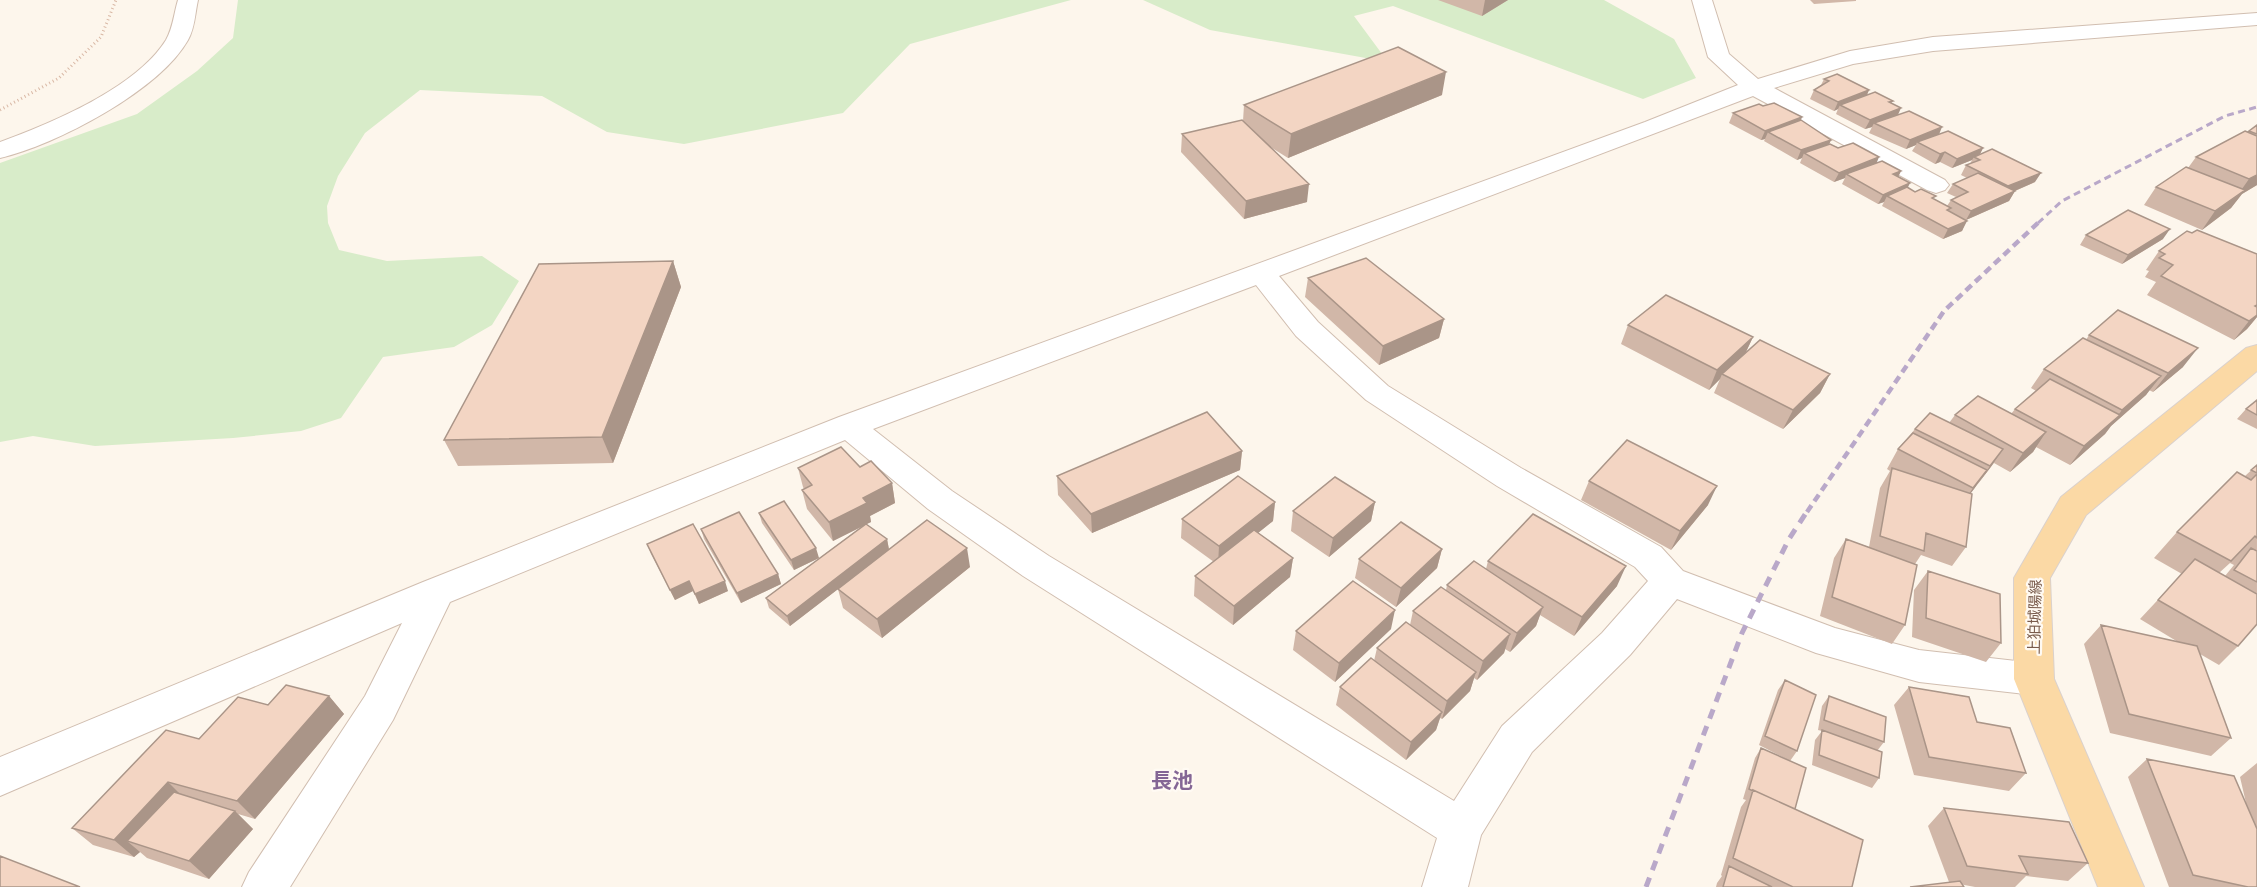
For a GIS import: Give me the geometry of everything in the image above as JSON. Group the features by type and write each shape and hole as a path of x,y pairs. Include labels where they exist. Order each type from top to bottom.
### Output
{"main road":[{"name":"上狛城陽線","path":"2121,887 2034,679 2032,578 2073,506 2257,355"}],"street":[{"path":"0,151 68,122 112,97 142,75 177,40 188,0"},
{"path":"1702,0 1719,57 1754,87 1936,186"},
{"path":"0,777 436,591 850,425 1654,128 1754,87 1850,58 1934,44 2257,19"},
{"path":"1262,273 1307,329 1377,393 1509,477 1648,556 1670,581 1830,642 1908,663 2034,679"},
{"path":"850,425 865,441 940,500 1036,566 1461,829"},
{"path":"1445,887 1461,829 1516,740 1616,644 1670,581"},
{"path":"275,885 379,708 436,591"}],"path":[{"path":"0,110 59,78 101,37 116,0"}],"green space":[{"path":"238,0 1071,0 910,44 843,113 684,144 607,132 542,96 420,90 365,133 338,176 327,206 328,223 339,250 387,261 482,256 519,281 492,325 454,347 383,357 341,418 301,431 233,438 95,446 33,436 0,442 0,163 137,114 197,71 233,38"},
{"path":"1143,0 1604,0 1674,39 1696,78 1643,99 1393,6 1354,16 1388,62 1210,30"}],"building":[{"path":"1398,47 1446,72 1291,134 1244,105"},
{"path":"1837,74 1869,90 1838,102 1814,90 1829,81 1824,79"},
{"path":"1875,92 1901,108 1870,120 1840,105"},
{"path":"1774,103 1802,117 1765,131 1733,113 1759,104 1763,106"},
{"path":"1909,111 1942,127 1910,140 1874,123"},
{"path":"1242,120 1309,184 1246,201 1182,134"},
{"path":"1801,120 1831,140 1801,150 1768,132"},
{"path":"2257,125 2257,134 2249,131"},
{"path":"1948,131 1983,148 1957,159 1945,152 1940,154 1917,142"},
{"path":"2245,131 2257,136 2257,175 2249,179 2196,157"},
{"path":"1853,143 1879,157 1839,173 1804,153 1830,144 1838,148"},
{"path":"1992,149 2041,173 2008,186 1966,165 1980,160 1974,157"},
{"path":"1882,161 1901,171 1893,174 1910,183 1883,195 1846,174"},
{"path":"2186,167 2245,190 2215,211 2156,187"},
{"path":"1978,173 2015,191 1971,211 1951,200 1968,192 1953,184"},
{"path":"1907,187 1915,192 1921,189 1936,196 1932,198 1951,208 1947,210 1967,221 1948,229 1887,196"},
{"path":"2128,210 2170,229 2128,255 2086,235"},
{"path":"2197,230 2257,254 2257,305 2255,306 2257,315 2249,321 2161,276 2173,265 2159,258 2165,254 2159,251 2187,231 2192,233"},
{"path":"1366,258 1444,319 1383,346 1308,278"},
{"path":"673,261 602,437 444,440 539,264"},
{"path":"1666,295 1753,337 1717,370 1628,325"},
{"path":"2118,310 2198,348 2168,373 2089,335"},
{"path":"2083,338 2161,376 2122,410 2044,369"},
{"path":"1760,340 1830,374 1793,410 1722,374"},
{"path":"2050,379 2120,415 2084,446 2015,409"},
{"path":"1978,396 2046,432 2023,453 1955,415"},
{"path":"2257,400 2257,415 2246,409"},
{"path":"1207,412 1242,451 1091,514 1057,476"},
{"path":"1930,413 2003,449 1990,466 1915,429"},
{"path":"1913,433 1987,470 1973,488 1898,449"},
{"path":"1627,440 1717,486 1680,531 1589,481"},
{"path":"841,447 860,467 871,461 892,483 863,498 867,503 829,522 802,490 812,485 798,468"},
{"path":"2257,465 2257,473 2251,470"},
{"path":"1892,468 1972,494 1966,547 1926,533 1924,551 1880,536"},
{"path":"2237,472 2251,480 2257,474 2257,538 2255,536 2231,561 2177,532"},
{"path":"1238,476 1275,502 1219,546 1182,519"},
{"path":"1335,477 1375,502 1333,538 1293,511"},
{"path":"784,501 816,548 791,560 759,513"},
{"path":"739,512 778,574 737,593 701,529"},
{"path":"1533,514 1626,566 1582,617 1488,561"},
{"path":"927,520 967,548 877,619 838,589"},
{"path":"1401,522 1442,549 1401,588 1359,559"},
{"path":"693,524 725,581 695,594 689,581 670,590 647,544"},
{"path":"866,524 887,539 787,616 766,598"},
{"path":"1254,530 1293,558 1234,606 1195,576"},
{"path":"1846,539 1917,565 1905,625 1832,597"},
{"path":"2251,548 2257,551 2257,582 2234,570"},
{"path":"2195,559 2257,594 2257,624 2238,646 2158,600"},
{"path":"1474,561 1543,607 1517,633 1447,585"},
{"path":"1928,571 2000,594 2001,643 1926,618"},
{"path":"1353,581 1395,610 1339,663 1296,631"},
{"path":"1441,587 1510,634 1483,661 1413,611"},
{"path":"1406,622 1476,672 1447,701 1377,648"},
{"path":"2101,625 2197,646 2231,738 2129,714"},
{"path":"1371,658 1442,712 1411,742 1340,687"},
{"path":"1785,680 1816,695 1797,751 1765,736"},
{"path":"286,685 329,696 237,801 168,782 114,840 72,828 166,730 199,739 238,697 268,705"},
{"path":"1909,687 1969,697 1977,722 2010,728 2026,773 1929,757"},
{"path":"1829,696 1886,717 1884,742 1824,720"},
{"path":"1822,730 1882,752 1879,778 1819,755"},
{"path":"1761,748 1806,768 1795,809 1749,789"},
{"path":"2147,759 2234,776 2257,829 2257,887 2193,875"},
{"path":"1753,790 1863,840 1852,887 1793,887 1733,858"},
{"path":"174,792 235,811 189,861 127,841"},
{"path":"1944,808 2069,822 2088,863 2019,856 2028,874 1967,866"},
{"path":"0,856 80,887 0,887"},
{"path":"1729,866 1772,887 1723,887"},
{"path":"1960,881 1964,887 1910,887"}],"railway":[{"path":"2038,223 2062,201 2225,116 2257,107"},
{"path":"1807,512 1944,311 2040,221"},
{"path":"1646,887 1742,633 1789,539 1808,510"}],"district":[{"name":"長池","path":"1172,781"}]}
